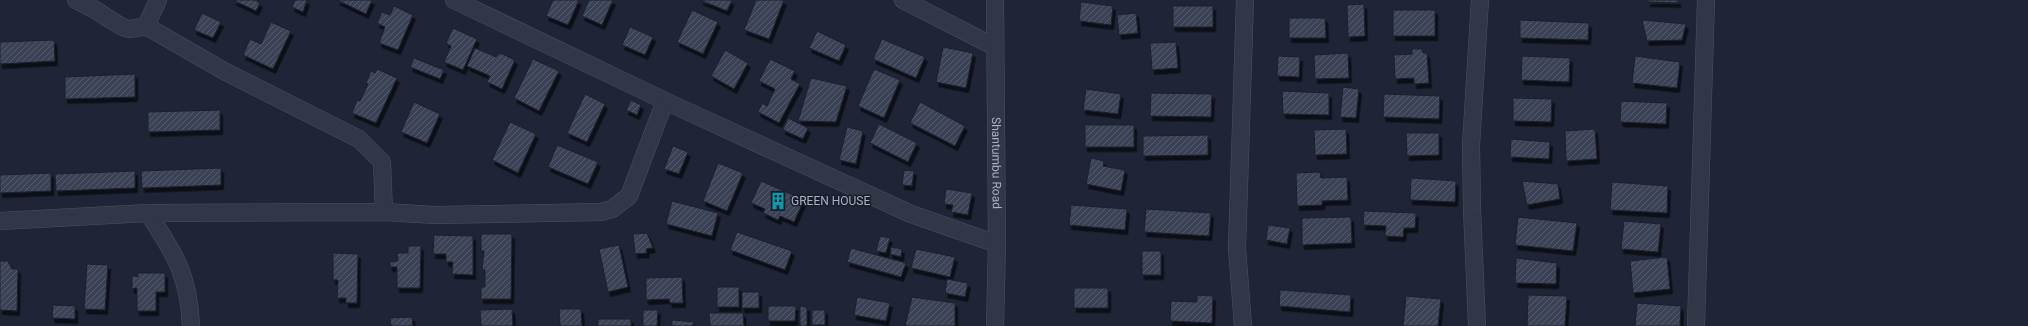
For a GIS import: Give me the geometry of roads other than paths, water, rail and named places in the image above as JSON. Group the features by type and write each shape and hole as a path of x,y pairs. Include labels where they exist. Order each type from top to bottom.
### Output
{"street":[{"path":"76,0 107,17 119,26 133,30 146,26 224,71 358,139 382,162 384,212"},
{"path":"146,26 158,0"},
{"path":"454,0 472,4 665,101 911,214 996,244"},
{"path":"902,0 995,47"},
{"name":"Shantumbu Road","path":"995,0 995,326"},
{"path":"1244,326 1236,248 1246,0"},
{"path":"1477,326 1471,145 1480,0"},
{"path":"1696,326 1706,0"},
{"path":"0,221 148,213 384,212 435,215 602,212 612,209 629,196 665,101"},
{"path":"148,213 165,239 184,277 190,302 190,326"}],"place":[{"name":"GREEN HOUSE","path":"778,201"}]}
